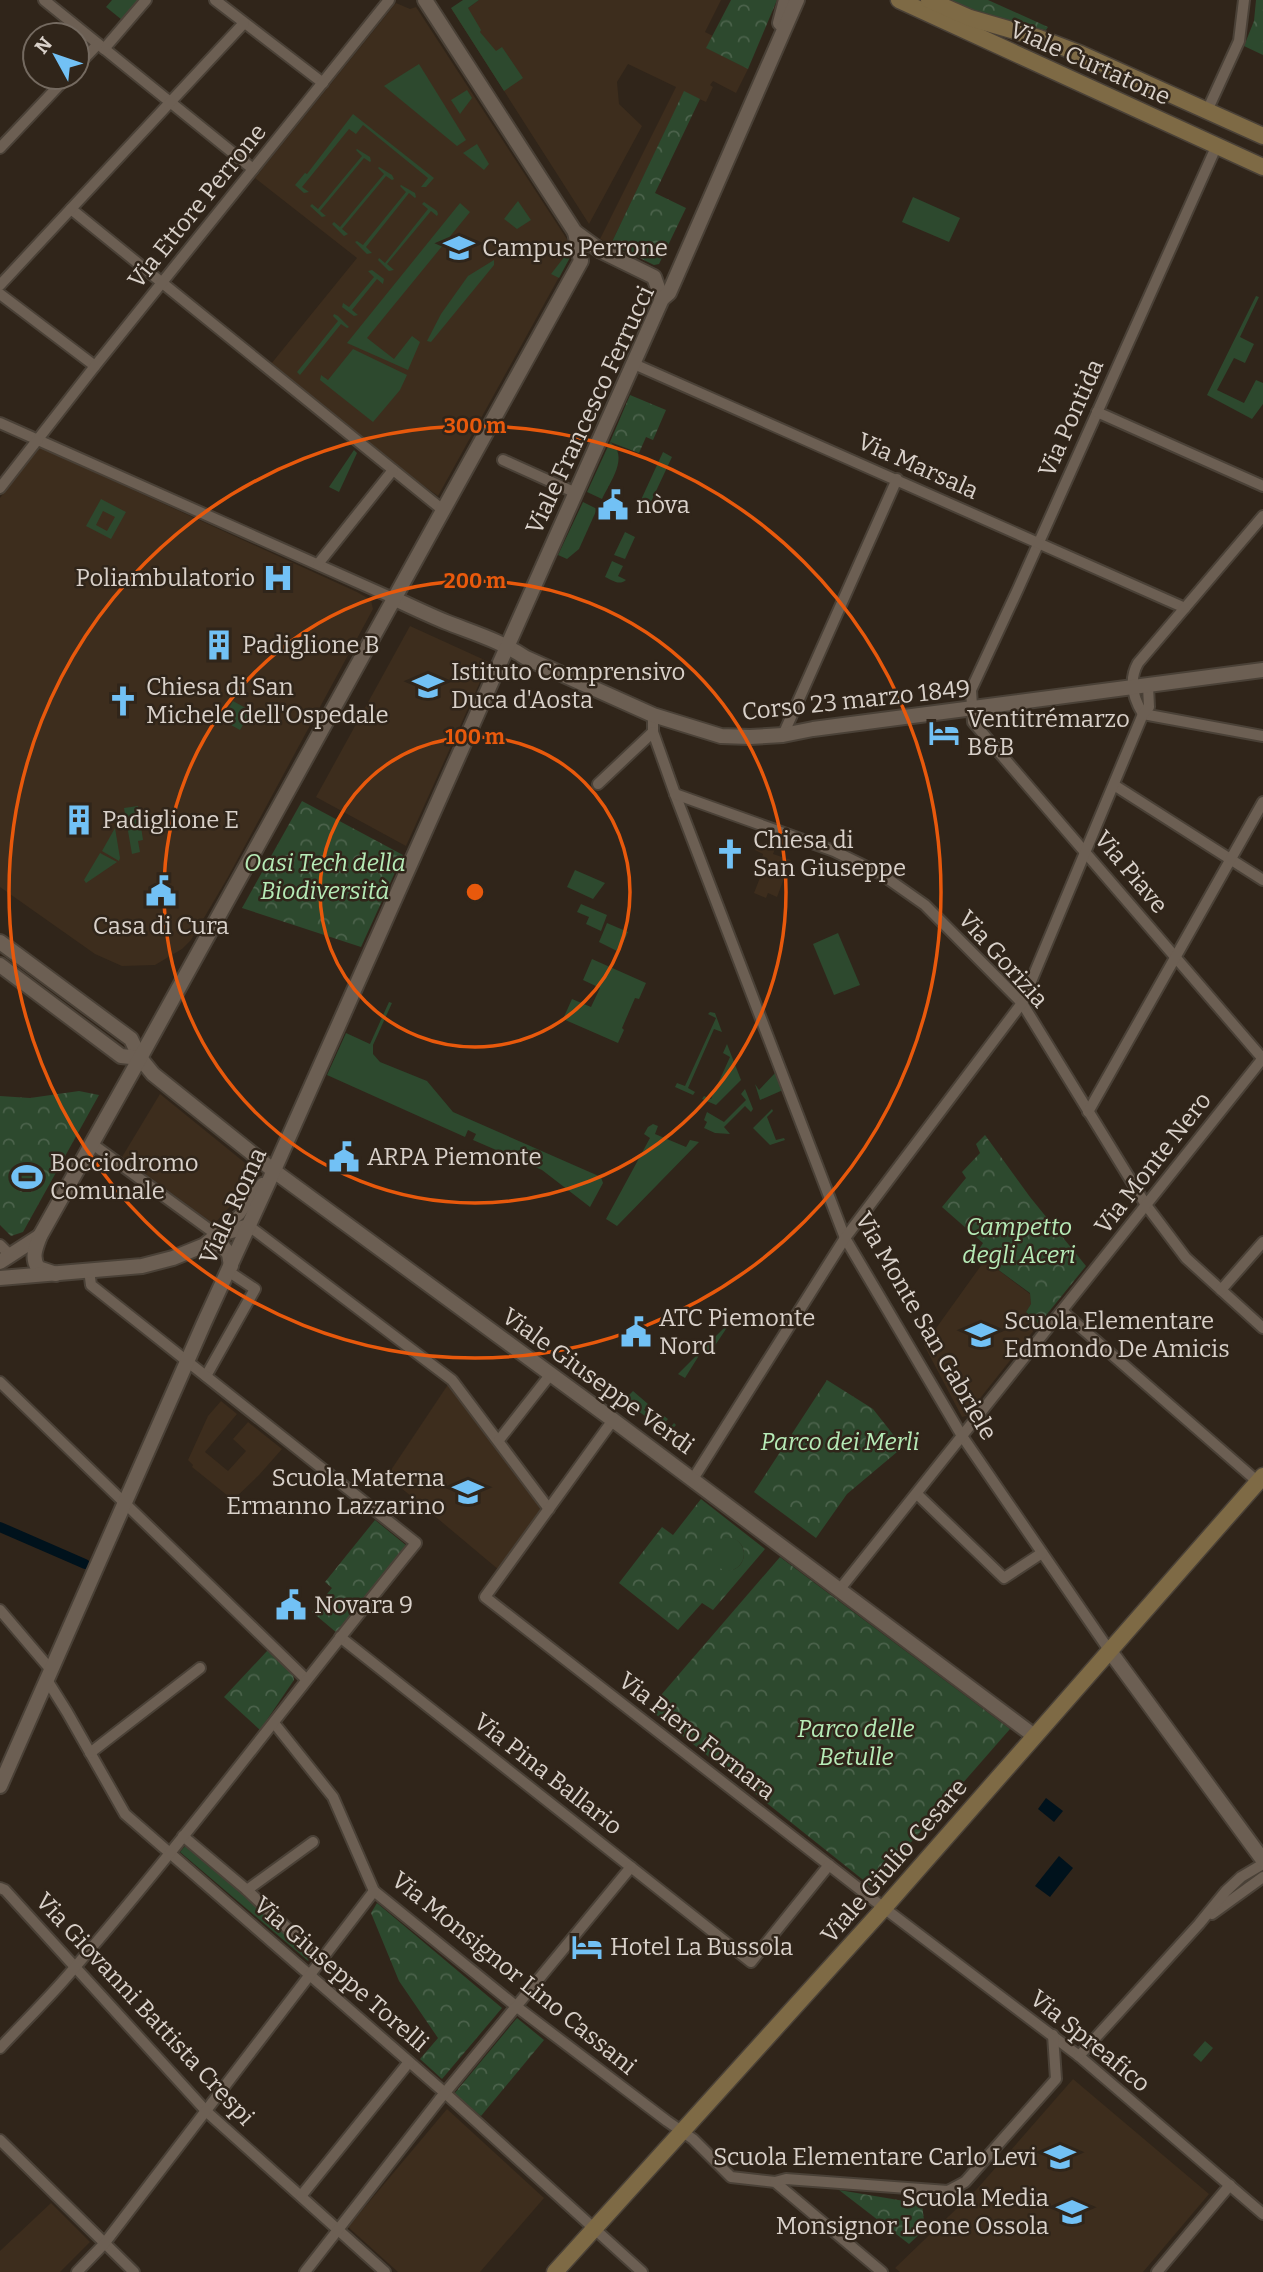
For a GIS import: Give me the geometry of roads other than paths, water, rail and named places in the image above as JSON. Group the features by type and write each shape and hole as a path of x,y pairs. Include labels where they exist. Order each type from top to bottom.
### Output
{"main road":[{"name":"Viale Curtatone","path":"899,0 1263,167"},
{"name":"Viale Curtatone","path":"929,0 970,18 1039,38 1081,54 1263,136"},
{"name":"Viale Giulio Cesare","path":"555,2272 884,1908 1260,1479"}],"street":[{"path":"44,0 253,169"},
{"path":"91,54 146,0"},
{"path":"215,0 323,83"},
{"name":"Via Ettore Perrone","path":"0,488 389,0"},
{"path":"425,0 575,232 595,248 654,277 662,299"},
{"name":"Viale Francesco Ferrucci","path":"654,277 669,272 675,264 777,32 786,0"},
{"name":"Viale Francesco Ferrucci","path":"508,646 662,299 669,293 797,0"},
{"path":"1207,111 1239,41 1244,0"},
{"path":"0,285 244,23"},
{"path":"0,148 54,91"},
{"name":"Via Pontida","path":"972,710 971,690 1217,145"},
{"path":"71,209 444,511"},
{"path":"575,232 581,261"},
{"path":"56,1274 38,1268 34,1262 40,1236 581,261 595,248"},
{"path":"0,294 95,366"},
{"name":"Via Marsala","path":"634,364 1185,608"},
{"path":"1097,412 1263,486"},
{"path":"0,423 395,599"},
{"path":"503,460 576,493"},
{"path":"318,564 393,470"},
{"path":"783,735 897,479"},
{"path":"693,1479 845,1238 1022,1003 1143,714 1149,707 1140,687 1133,679 1138,663 1263,516"},
{"name":"Corso 23 marzo 1849","path":"395,599 508,646 526,658 653,715 721,736 783,735 1263,670"},
{"name":"Viale Roma","path":"218,1235 240,1214 261,1187 508,646"},
{"name":"Via Piave","path":"972,710 973,722 1263,1059"},
{"path":"1143,714 1263,736"},
{"name":"Via Monte San Gabriele","path":"653,715 653,732 675,794 845,1238 962,1436 1109,1650 1263,1862"},
{"path":"598,784 653,732"},
{"path":"1114,785 1263,880"},
{"name":"Via Gorizia","path":"675,794 834,851 881,874 925,905 1022,1003 1146,1205 1186,1258 1263,1328"},
{"path":"1088,1112 1263,802"},
{"name":"Viale Giuseppe Verdi","path":"0,942 132,1040 140,1058 155,1076 269,1166 693,1479 1033,1735"},
{"path":"0,965 121,1056 140,1058"},
{"path":"98,1039 104,1038 109,1032 110,1024"},
{"name":"Via Monte Nero","path":"841,1590 1263,1059"},
{"path":"92,1143 218,1235"},
{"name":"Viale Roma","path":"0,1786 249,1226 269,1166"},
{"path":"0,1278 142,1266 173,1258 205,1245 218,1235 249,1226 452,1380 549,1509 613,1420"},
{"path":"0,1245 6,1259 40,1236"},
{"path":"1221,1290 1263,1242"},
{"path":"205,1245 221,1244 226,1247 230,1268 255,1289 206,1376"},
{"path":"0,2048 75,1968 416,1543 91,1285 89,1270"},
{"path":"1062,1311 1260,1479"},
{"path":"499,1440 550,1375"},
{"path":"0,1382 306,1679"},
{"path":"917,1494 1004,1578 1042,1553"},
{"name":"Via Piero Fornara","path":"549,1509 485,1597 884,1908"},
{"name":"Via Giuseppe Torelli","path":"0,1611 49,1675 125,1814 444,2093 642,2272"},
{"name":"Via Pina Ballario","path":"340,1637 751,1962 829,1865"},
{"path":"90,1753 200,1668"},
{"name":"Via Monsignor Lino Cassani","path":"274,1723 333,1797 374,1891 517,2007 693,2139 731,2177 775,2182 786,2179 948,2191 965,2182 1056,2079 1053,2035"},
{"name":"Via Giuseppe Torelli","path":"183,1836 247,1890 321,1960"},
{"path":"247,1890 313,1842"},
{"path":"1079,2056 1226,1891 1263,1862"},
{"path":"305,2272 444,2093 631,1867"},
{"path":"1199,1924 1263,1877"},
{"name":"Via Giovanni Battista Crespi","path":"0,1888 5,1890 207,2112 385,2272"},
{"path":"77,2272 104,2244 207,2112 374,1891"},
{"name":"Via Spreafico","path":"884,1908 1053,2035 1263,2214"},
{"path":"300,2196 409,2062"},
{"path":"0,2140 134,2272"},
{"path":"775,2182 880,2271"},
{"path":"1157,2272 1230,2185"}],"water":[{"path":"1046,1798 1063,1811 1054,1822 1038,1809"},
{"path":"1059,1856 1073,1868 1050,1897 1035,1886"}],"waterway":[{"path":"0,1527 85,1564"}],"place":[{"name":"Campus Perrone","path":"459,248"},
{"name":"nòva","path":"613,505"},
{"name":"Poliambulatorio","path":"278,578"},
{"name":"Padiglione B","path":"219,645"},
{"name":"Istituto Comprensivo Duca d'Aosta","path":"428,686"},
{"name":"Chiesa di San Michele dell'Ospedale","path":"123,701"},
{"name":"Ventitrémarzo B&B","path":"944,733"},
{"name":"Padiglione E","path":"79,820"},
{"name":"Chiesa di San Giuseppe","path":"730,854"},
{"name":"Casa di Cura","path":"161,891"},
{"name":"ARPA Piemonte","path":"344,1157"},
{"name":"Bocciodromo Comunale","path":"27,1177"},
{"name":"ATC Piemonte Nord","path":"636,1332"},
{"name":"Scuola Elementare Edmondo De Amicis","path":"981,1335"},
{"name":"Scuola Materna Ermanno Lazzarino","path":"468,1492"},
{"name":"Novara 9","path":"291,1605"},
{"name":"Hotel La Bussola","path":"587,1947"},
{"name":"Scuola Elementare Carlo Levi","path":"1060,2157"},
{"name":"Scuola Media Monsignor Leone Ossola","path":"1072,2212"}],"park label":[{"name":"Oasi Tech della Biodiversità","path":"325,877"},
{"name":"Campetto degli Aceri","path":"1019,1241"},
{"name":"Parco dei Merli","path":"840,1442"},
{"name":"Parco delle Betulle","path":"856,1743"}]}
